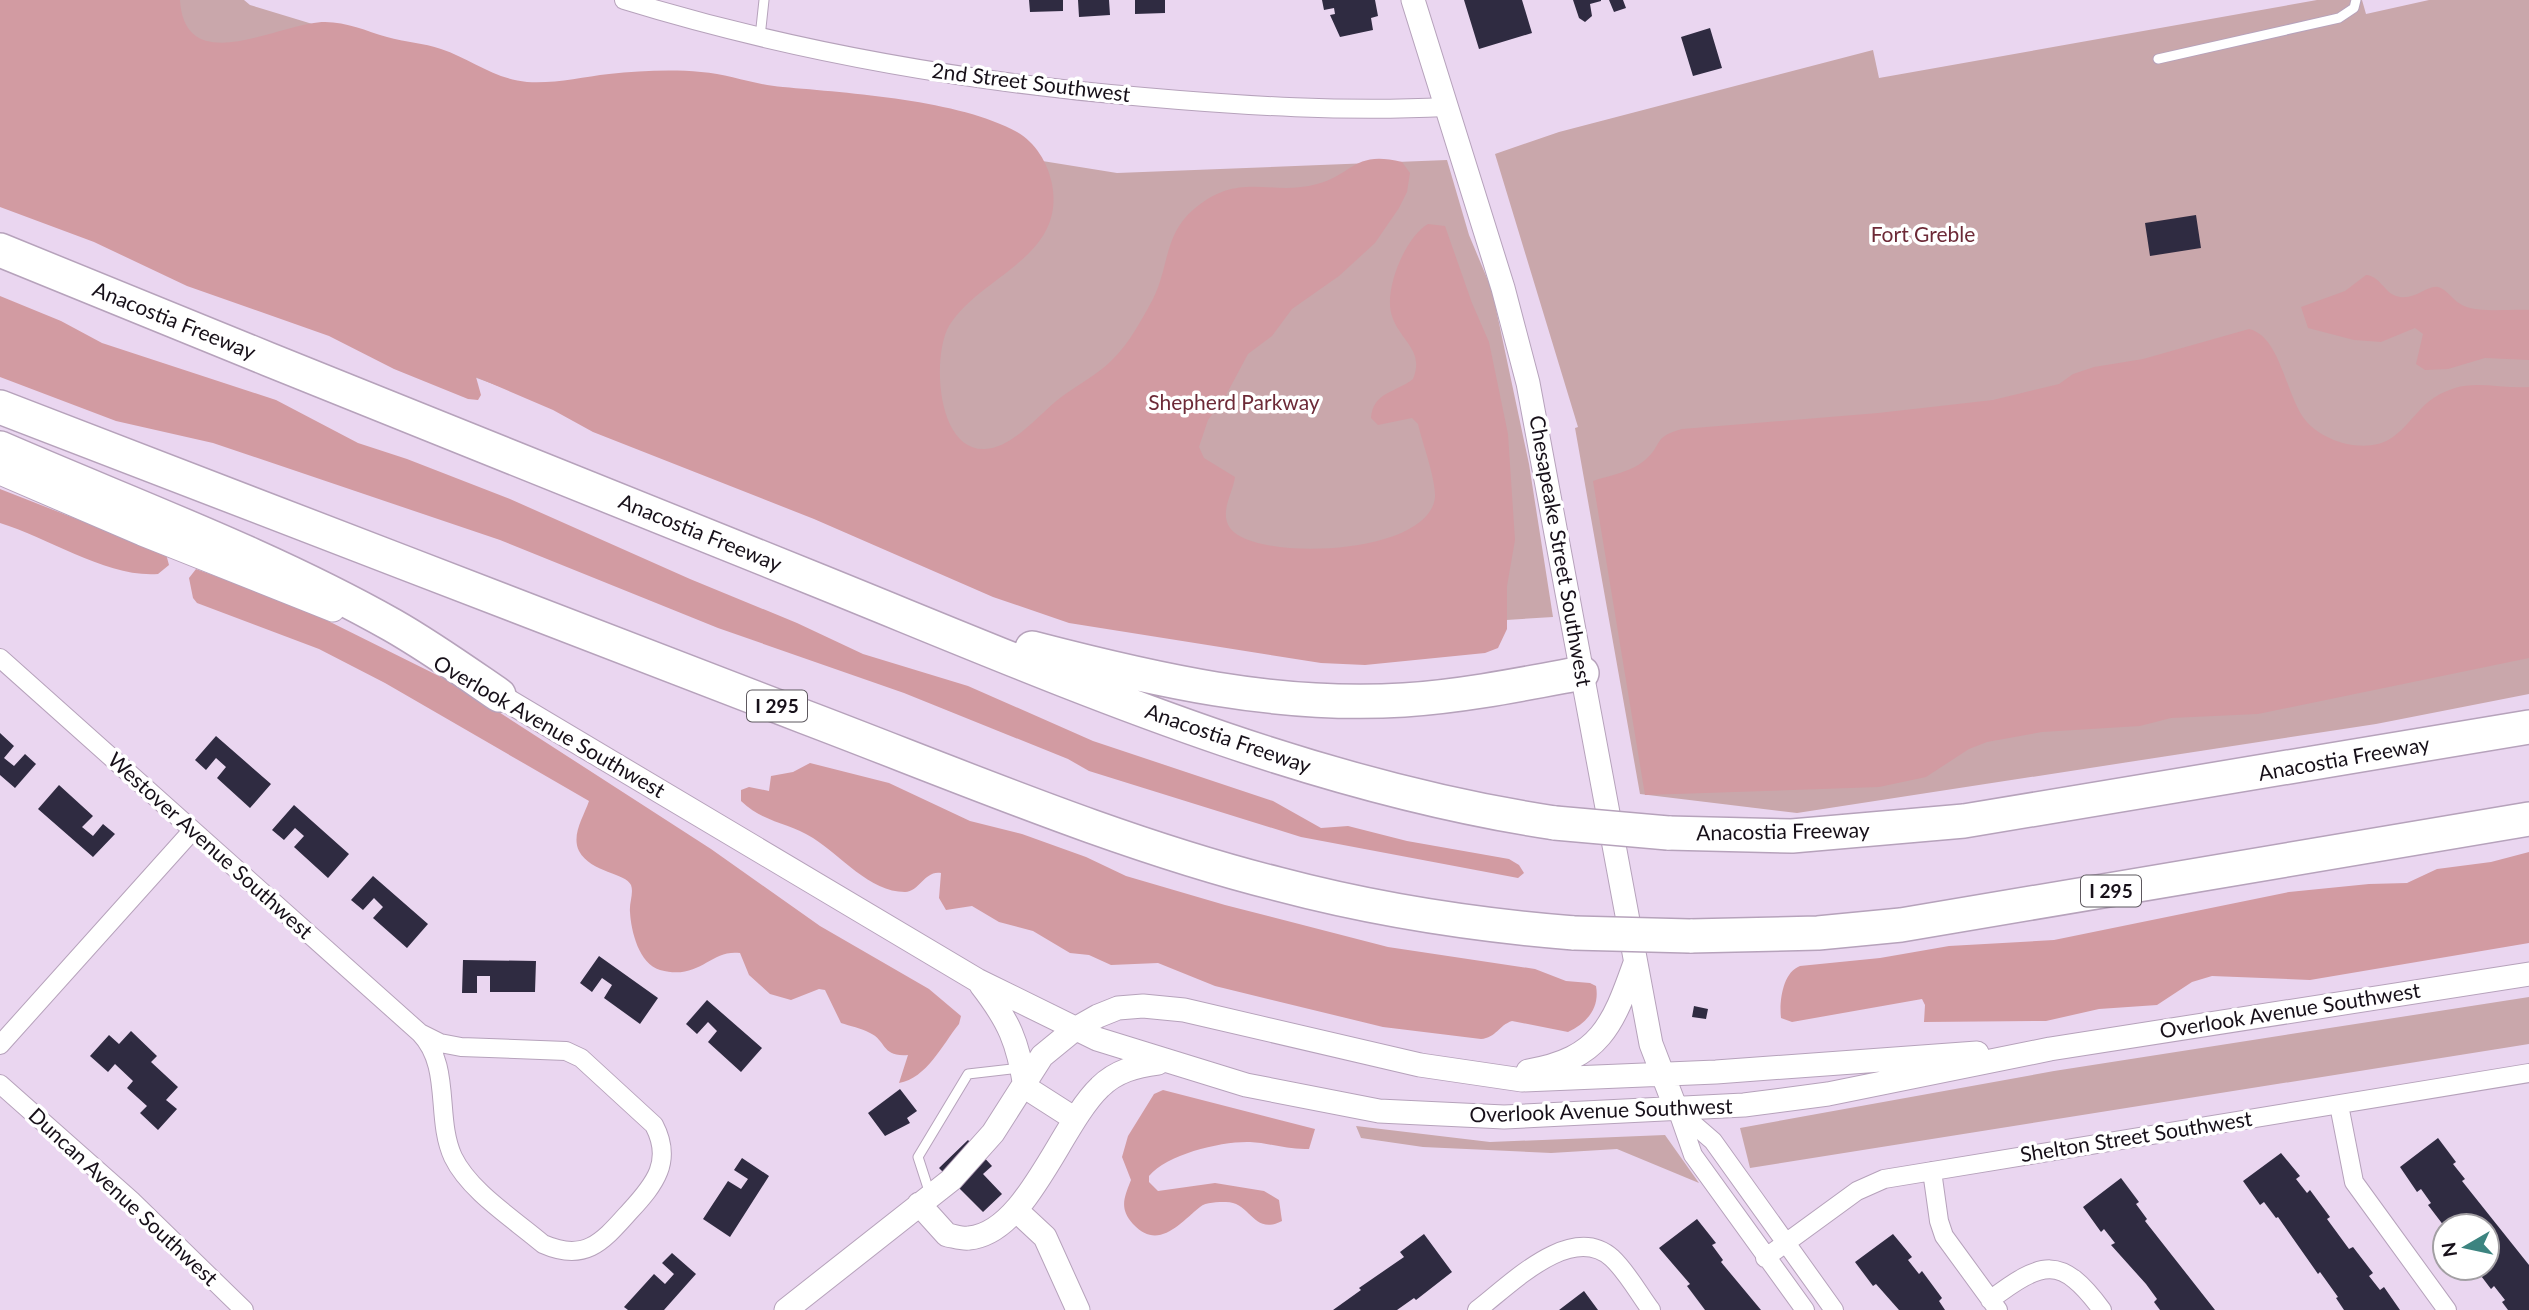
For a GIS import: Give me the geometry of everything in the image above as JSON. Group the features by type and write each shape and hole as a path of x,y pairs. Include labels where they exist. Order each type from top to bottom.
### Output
{"highway":[{"name":"Anacostia Freeway","path":"0,250 1029,666 1242,746 1417,798 1555,823 1668,833 1792,836 1953,822 2529,727"},
{"name":"I 295","path":"0,407 726,687 1171,852 1273,883 1385,909 1499,927 1574,933 1690,936 1818,933 1901,925 2529,819"},
{"path":"0,448 235,549 362,609 427,646 499,695"},
{"path":"756,556 1027,647 1161,681 1229,693 1332,701 1405,700 1497,689 1582,673"},
{"path":"2465,738 2529,719"}],"street":[{"name":"2nd Street Southwest","path":"624,0 760,37 939,72 1098,93 1310,108 1446,107"},
{"name":"Chesapeake Street Southwest","path":"1413,0 1503,288 1528,383 1651,1044 1676,1109"},
{"name":"Overlook Avenue Southwest","path":"0,473 142,534 337,611 499,695 977,980 1075,1029 1124,1050 1296,1096 1392,1112 1529,1117 1744,1105 1828,1094 2050,1049 2529,974"},
{"name":"Westover Avenue Southwest","path":"0,658 420,1034 436,1058 446,1136 457,1165 470,1181 543,1244 554,1249 578,1251 602,1242 653,1186 663,1162 660,1137 654,1125 581,1058 558,1049 450,1046 420,1034"},
{"path":"0,1045 192,831"},
{"path":"1497,1076 1555,1066 1598,1042 1617,1013 1635,962"},
{"path":"977,980 1009,1023 1023,1077 1075,1119"},
{"name":"Overlook Avenue Southwest","path":"1075,1029 1118,1009 1171,1007 1420,1065 1549,1080 2050,1049"},
{"path":"786,1310 951,1180 978,1151 1023,1077 1042,1056 1075,1029"},
{"path":"925,1199 947,1235 970,1238 995,1227 1017,1211 1091,1096 1110,1079 1132,1068 1165,1062"},
{"name":"Shelton Street Southwest","path":"1765,1258 1871,1183 2529,1073"},
{"name":"Duncan Avenue Southwest","path":"0,1084 131,1200 244,1310"},
{"path":"2339,1105 2354,1182 2447,1310"},
{"path":"1676,1109 1713,1141 1834,1310"},
{"path":"1676,1109 1693,1155 1805,1310"},
{"path":"1933,1171 1941,1229 1994,1305 2027,1273 2052,1268 2062,1270 2082,1283 2102,1310"},
{"path":"1017,1211 1045,1237 1078,1310"},
{"path":"1478,1310 1557,1251 1581,1246 1612,1258 1651,1310"}],"lane":[{"path":"760,37 764,0"},
{"path":"2158,59 2339,18 2354,8 2356,0"},
{"path":"925,1199 918,1157 968,1074 1023,1077"}],"green space":[{"name":"Shepherd Parkway","path":"0,0 244,0 250,5 523,88 993,153 1117,173 1447,160 1469,235 1492,290 1529,464 1553,617 1191,640 0,203"},
{"name":"Fort Greble","path":"2317,0 2362,0 2366,14 2429,0 2529,0 2529,694 2376,724 1797,813 1640,794 1575,428 1578,427 1495,154 1559,132 1873,50 1879,78"},
{"path":"2529,997 2529,1044 1750,1168 1740,1128 2054,1071"},
{"path":"1356,1126 1490,1142 1665,1135 1699,1183 1617,1149 1551,1153 1423,1147 1361,1138"}],"shaded area":[{"name":"Shepherd Parkway","path":"0,0 180,0 186,24 198,38 216,43 238,41 306,24 333,22 435,47 493,73 527,82 643,71 701,72 773,86 935,105 993,121 1024,136 1040,154 1052,184 1053,209 1046,230 1033,248 963,309 949,326 944,340 940,378 948,419 956,435 969,445 985,449 1006,443 1015,437 1060,398 1118,354 1153,299 1177,229 1194,209 1211,197 1241,187 1284,188 1317,184 1364,161 1374,159 1402,162 1410,173 1407,192 1375,243 1339,276 1292,309 1272,336 1248,354 1225,397 1208,420 1199,447 1204,458 1235,477 1226,516 1230,528 1245,539 1271,546 1304,549 1340,547 1374,542 1404,532 1426,517 1435,497 1435,489 1418,424 1412,418 1378,425 1371,418 1380,398 1413,379 1416,369 1414,353 1396,325 1390,305 1393,279 1398,266 1411,240 1419,231 1428,224 1445,226 1489,342 1508,434 1515,540 1507,586 1507,629 1498,648 1485,653 1365,665 1321,663 1069,623 993,597 814,519 593,432 553,410 476,377 481,395 478,400 468,399 394,369 329,336 187,286 94,242 0,207"},
{"path":"2366,275 2375,278 2396,296 2408,297 2438,287 2460,304 2471,308 2529,310 2529,360 2485,358 2448,369 2425,370 2416,364 2423,334 2415,328 2381,342 2354,340 2308,328 2301,307 2345,291"},
{"path":"0,296 61,321 102,343 276,400 358,443 510,499 863,654 968,686 1093,741 1273,801 1321,828 1348,826 1407,841 1509,859 1519,865 1524,873 1518,878 1301,837 1089,771 1068,759 904,693 718,628 500,540 213,443 116,421 0,377"},
{"path":"2249,329 2260,334 2269,343 2306,421 2324,435 2347,444 2372,445 2393,437 2426,404 2455,388 2472,385 2529,387 2529,658 2258,714 2171,718 2140,726 2042,732 1987,742 1969,749 1926,777 1879,787 1645,795 1593,481 1640,464 1651,455 1662,438 1682,429 1878,413 1993,400 2059,384 2073,374 2094,367 2143,359"},
{"path":"0,489 166,554 169,565 158,574 119,570 0,523"},
{"path":"196,569 298,606 457,685 711,849 820,926 929,989 961,1016 959,1024 926,1068 909,1080 899,1083 908,1055 893,1054 870,1033 841,1023 825,990 819,989 791,1000 770,994 749,975 740,953 720,956 685,971 674,972 653,967 642,954 634,937 630,912 631,885 628,881 591,864 579,851 577,832 589,801 385,683 319,649 197,603 193,598 189,578"},
{"path":"810,763 889,783 970,821 1022,834 1086,857 1126,876 1225,905 1388,947 1535,969 1566,981 1590,983 1596,986 1594,1008 1581,1024 1568,1032 1512,1021 1481,1039 1383,1027 1215,986 1158,963 1111,965 1089,955 1070,953 1033,931 999,922 972,906 946,910 939,898 941,873 927,877 910,891 880,886 813,838 758,814 741,801 741,790 749,787 769,791 771,776 793,772"},
{"path":"2529,852 2529,943 2310,980 2212,976 2192,982 2157,1005 2099,1009 2046,1021 1924,1022 1925,1005 1922,999 1792,1022 1781,1018 1786,981 1794,969 1800,966 1880,958 1949,946 2054,940 2289,892 2407,883 2437,869 2491,862"},
{"path":"1163,1090 1315,1129 1309,1149 1250,1142 1225,1144 1181,1155 1157,1168 1149,1176 1149,1182 1158,1191 1215,1183 1264,1191 1279,1200 1282,1221 1272,1224 1258,1222 1234,1203 1219,1202 1203,1205 1176,1227 1160,1235 1142,1232 1133,1224 1124,1208 1131,1180 1122,1157 1128,1136 1154,1094"}],"building":[{"path":"1029,0 1063,0 1063,11 1030,12"},
{"path":"1078,0 1109,0 1110,15 1079,17"},
{"path":"1135,0 1165,0 1165,13 1135,14"},
{"path":"1322,0 1375,0 1378,16 1371,18 1373,30 1340,37 1330,15 1335,14 1334,8 1324,10"},
{"path":"1464,0 1522,0 1532,33 1479,49"},
{"path":"1573,0 1601,1 1590,4 1592,16 1585,22 1579,18"},
{"path":"1609,0 1623,0 1626,8 1614,12"},
{"path":"1710,28 1722,68 1693,76 1681,37"},
{"path":"2196,215 2201,248 2150,256 2145,223"},
{"path":"0,733 14,746 4,758 14,766 25,754 36,764 15,788 0,775"},
{"path":"216,736 271,784 250,808 217,778 226,767 216,758 206,770 195,760"},
{"path":"59,785 93,816 82,827 93,836 103,824 115,834 93,857 38,809"},
{"path":"294,805 349,854 328,878 294,847 304,836 295,828 284,840 272,830"},
{"path":"373,876 428,924 407,948 373,918 383,907 374,898 363,910 351,900"},
{"path":"599,956 658,998 640,1024 604,998 612,985 602,978 592,992 580,983"},
{"path":"463,960 536,961 535,992 490,992 490,976 477,976 477,993 462,993"},
{"path":"707,1000 762,1048 741,1072 708,1042 717,1031 708,1022 697,1034 686,1024"},
{"path":"1694,1006 1708,1009 1706,1019 1692,1017"},
{"path":"131,1031 157,1056 151,1062 178,1087 166,1100 177,1109 158,1130 140,1113 147,1106 127,1088 133,1081 115,1064 108,1072 90,1056 109,1035 119,1044"},
{"path":"900,1089 917,1111 907,1118 910,1123 885,1136 868,1113"},
{"path":"2438,1138 2456,1162 2453,1164 2465,1179 2462,1181 2487,1212 2433,1212 2428,1205 2431,1203 2421,1189 2417,1192 2400,1167"},
{"path":"968,1140 992,1166 983,1174 1002,1194 983,1212 939,1168"},
{"path":"2281,1153 2300,1176 2296,1179 2307,1193 2310,1190 2330,1217 2327,1219 2349,1249 2353,1247 2373,1273 2369,1276 2380,1290 2384,1287 2400,1310 2344,1310 2336,1298 2338,1297 2320,1272 2318,1274 2278,1217 2276,1218 2264,1202 2260,1205 2243,1181"},
{"path":"742,1158 769,1176 730,1237 703,1219 728,1181 741,1189 748,1179 734,1170"},
{"path":"2121,1178 2139,1202 2136,1204 2147,1219 2145,1221 2215,1310 2160,1310 2154,1302 2157,1299 2146,1284 2111,1245 2115,1243 2104,1229 2101,1232 2083,1207"},
{"path":"1697,1219 1716,1243 1712,1245 1723,1260 1721,1262 1761,1310 1705,1310 1687,1286 1690,1284 1659,1248"},
{"path":"2501,1230 2529,1265 2529,1310 2508,1310 2502,1302 2505,1300 2494,1286 2491,1289 2486,1282 2501,1282"},
{"path":"1424,1234 1452,1272 1416,1300 1414,1298 1397,1310 1333,1310 1404,1257 1400,1252"},
{"path":"1893,1234 1912,1257 1908,1260 1919,1274 1922,1271 1942,1298 1939,1301 1945,1310 1899,1310 1876,1284 1873,1286 1855,1262"},
{"path":"672,1253 696,1274 664,1310 628,1310 624,1307 654,1274 665,1284 674,1274 662,1263"},
{"path":"1584,1291 1598,1310 1559,1310"}]}
